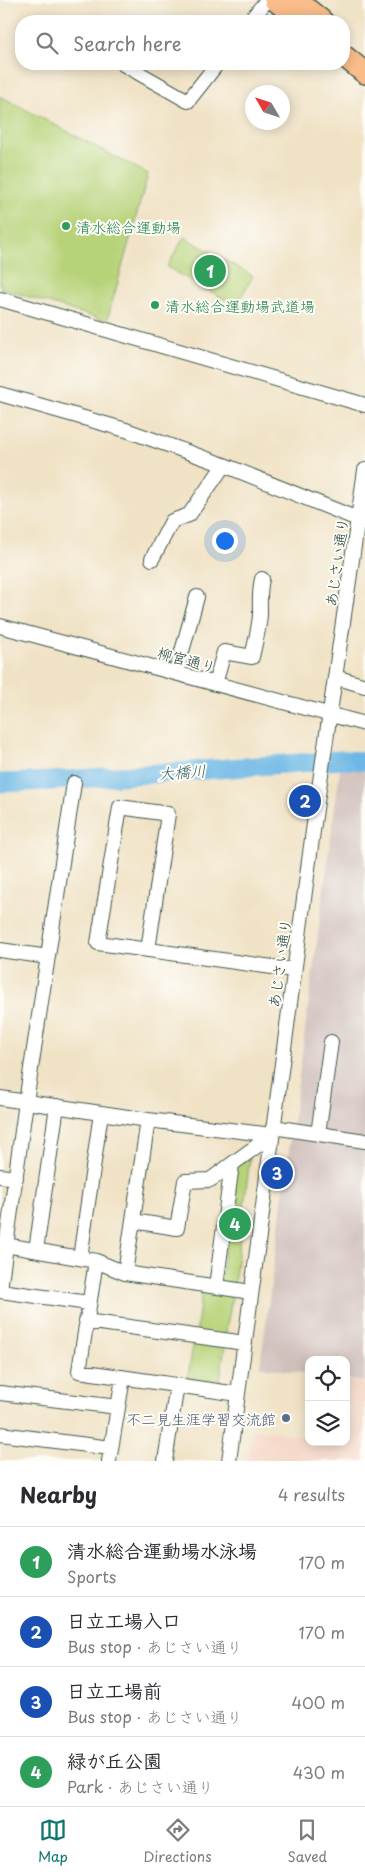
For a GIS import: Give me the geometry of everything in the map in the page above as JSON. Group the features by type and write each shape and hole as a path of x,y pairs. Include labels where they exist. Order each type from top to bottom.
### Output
{"highway":[{"path":"274,0 293,15"},
{"path":"296,0 315,15"},
{"path":"350,43 365,55"},
{"path":"350,61 365,73"}],"street":[{"path":"255,15 267,0"},
{"path":"134,70 188,101 212,70"},
{"path":"0,299 365,405"},
{"path":"0,394 126,430 224,465 362,520"},
{"path":"152,559 172,521 189,515 224,465"},
{"name":"あじさい通り","path":"229,1461 335,678 362,520 365,470"},
{"path":"215,684 224,652 252,657 260,615 259,592 262,579"},
{"path":"176,673 197,597"},
{"name":"柳宮通り","path":"0,626 365,724"},
{"path":"335,678 365,686"},
{"path":"74,783 16,1178 4,1245 0,1290 89,1303"},
{"path":"148,950 168,814 120,807 98,943 148,950 294,970"},
{"path":"0,950 48,957"},
{"path":"318,1134 331,1042"},
{"path":"0,1098 148,1120 318,1134 365,1141"},
{"path":"36,1250 57,1106"},
{"path":"80,1258 102,1114"},
{"path":"125,1273 148,1120"},
{"path":"133,1221 177,1228 185,1181 210,1180 273,1131"},
{"path":"216,1287 232,1164"},
{"path":"0,1176 16,1178"},
{"path":"4,1245 96,1261 125,1273 251,1292"},
{"path":"96,1261 79,1371 238,1394"},
{"path":"86,1321 244,1343"},
{"path":"0,1434 110,1455 123,1378"},
{"path":"165,1461 177,1385"},
{"path":"0,1392 118,1407"}],"shaded area":[{"path":"365,761 365,1382 350,1380 350,1356 305,1356 305,1373 260,1367 341,762"},
{"path":"350,1381 365,1383 365,1461 247,1461 252,1429 305,1436 305,1446 350,1446"}],"green space":[{"name":"清水総合運動場","path":"0,96 148,174 107,321 0,288"},
{"path":"184,237 253,276 236,306 167,267"},
{"path":"250,1158 234,1285 220,1283 236,1165"},
{"path":"202,1290 229,1294 232,1298 225,1337 196,1334"},
{"path":"194,1340 225,1345 219,1386 187,1382"}],"waterway":[{"name":"大橋川","path":"0,783 341,760 365,761"}],"place":[{"name":"清水総合運動場","path":"66,226"},
{"name":"清水総合運動場水泳場","path":"210,271"},
{"name":"清水総合運動場武道場","path":"155,305"},
{"name":"日立工場入口","path":"305,801"},
{"name":"日立工場前","path":"277,1173"},
{"name":"緑が丘公園","path":"235,1224"},
{"name":"不二見生涯学習交流館","path":"286,1418"}]}
